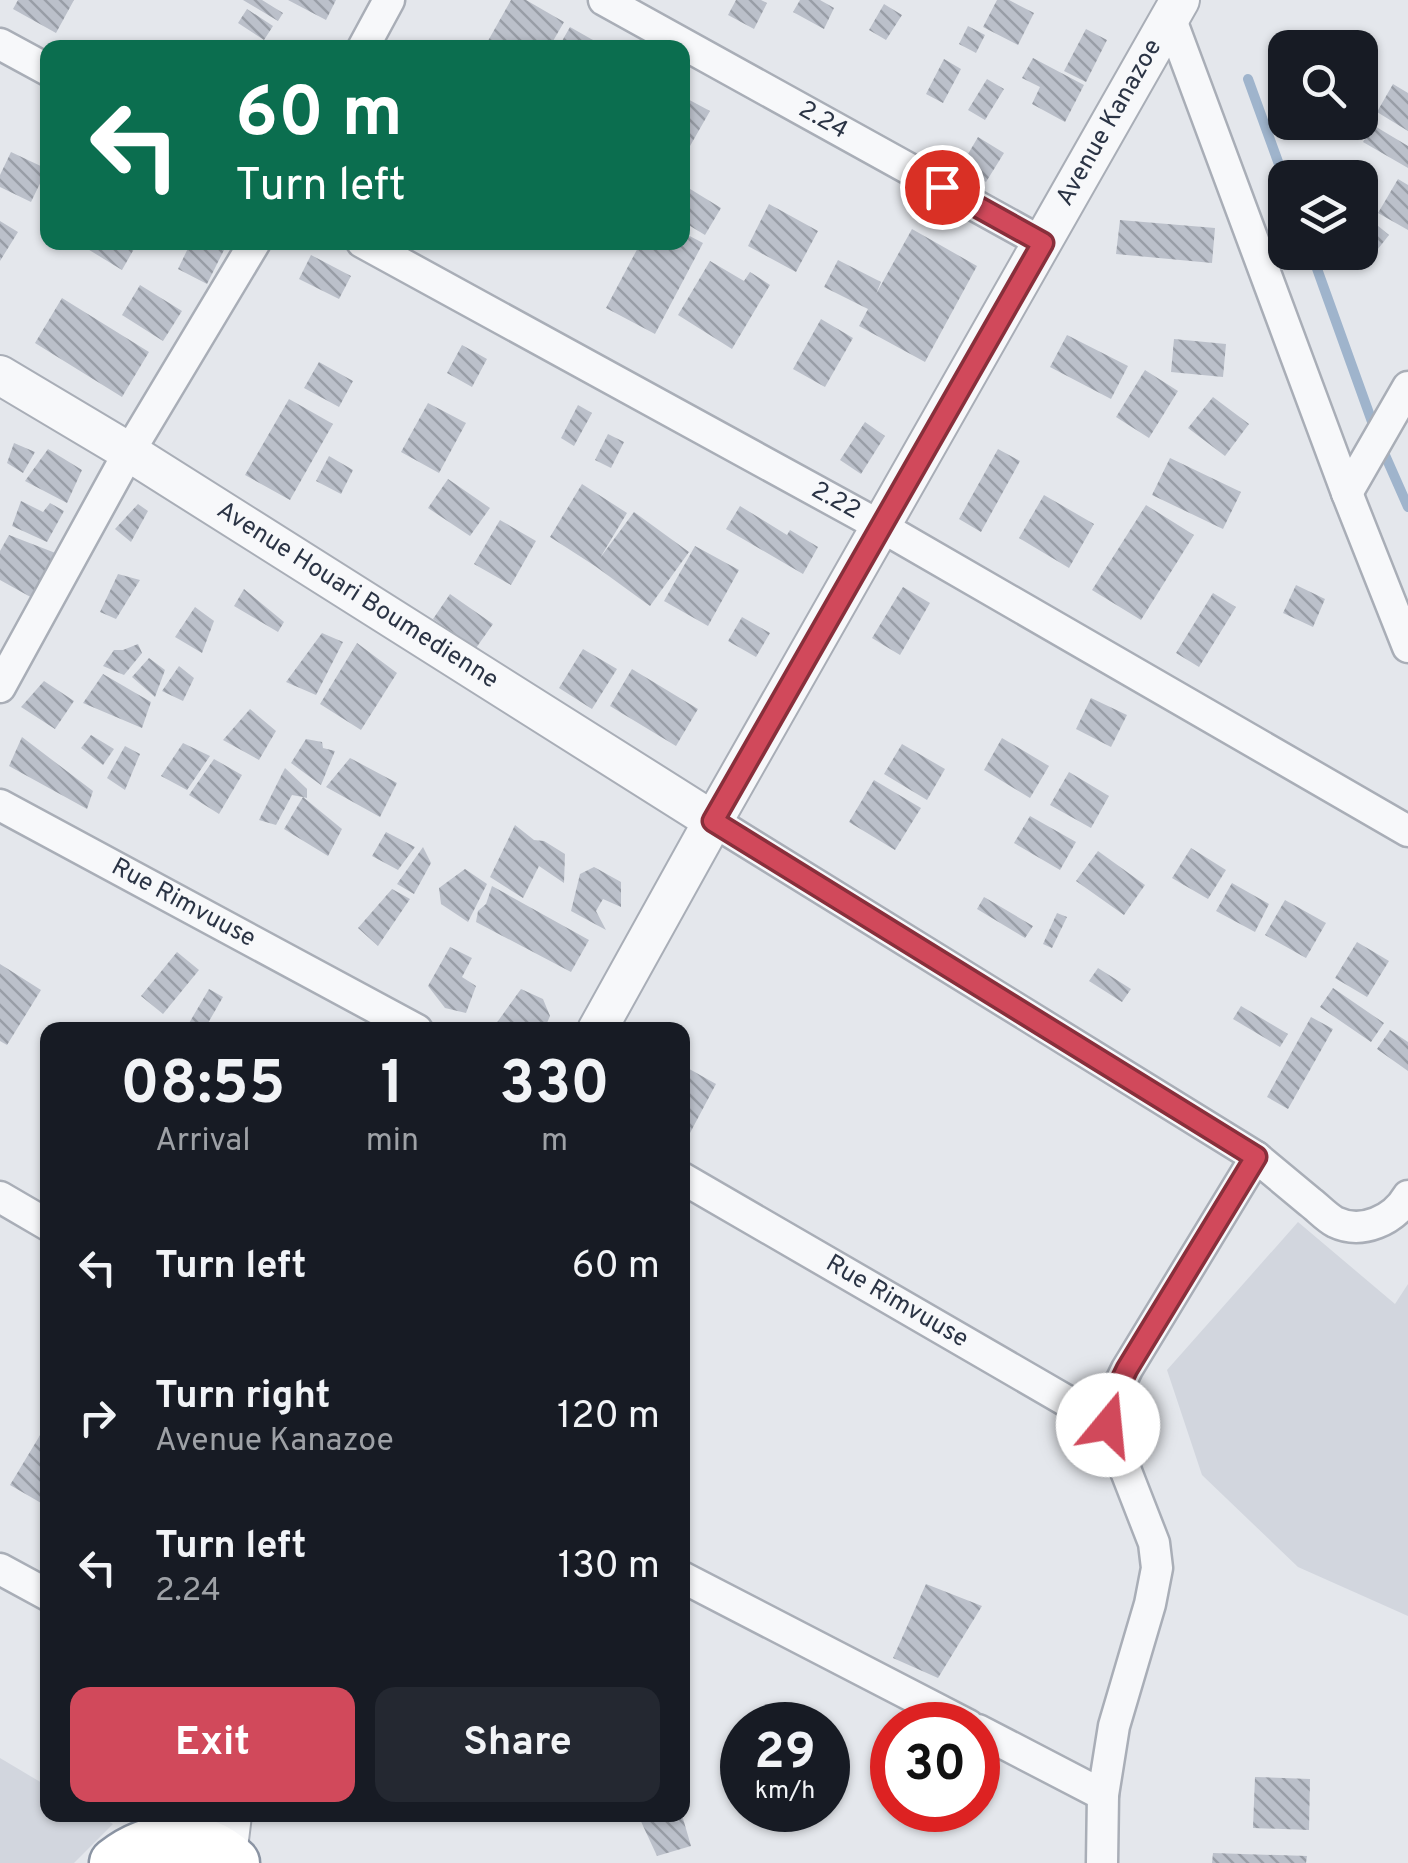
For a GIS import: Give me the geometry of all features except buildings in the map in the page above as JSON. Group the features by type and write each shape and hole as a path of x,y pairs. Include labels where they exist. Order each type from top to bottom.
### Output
{"highway":[{"path":"132,1844 183,1840 231,1845"}],"street":[{"path":"368,40 389,0"},
{"name":"2.24","path":"604,0 676,40"},
{"path":"1176,9 1347,493 1408,647"},
{"name":"Avenue Kanazoe","path":"601,1022 1176,9"},
{"path":"0,44 40,66"},
{"name":"2.24","path":"690,48 1043,243"},
{"path":"0,687 129,452 250,250"},
{"name":"2.22","path":"377,250 882,527 1408,831"},
{"name":"Avenue Houari Boumedienne","path":"0,375 129,452 713,821"},
{"path":"1347,493 1408,387"},
{"name":"Rue Rimvuuse","path":"0,804 402,1022"},
{"path":"713,821 1256,1157 1334,1222 1369,1226 1401,1207 1408,1196"},
{"path":"1102,1863 1102,1795 1114,1726 1157,1568 1154,1542 1108,1425 1109,1406 1127,1369 1256,1157"},
{"name":"Rue Rimvuuse","path":"690,1183 1108,1425"},
{"path":"0,1197 40,1220"},
{"path":"0,1568 40,1590"},
{"path":"690,1581 924,1702"},
{"path":"1000,1742 1102,1795"}],"shaded area":[{"path":"1298,1222 1395,1304 1408,1284 1408,1616 1298,1567 1202,1475 1167,1370"},
{"path":"0,1758 40,1782 40,1822 113,1824 74,1863 0,1863"}],"waterway":[{"path":"1248,79 1277,160"},
{"path":"1317,270 1375,430"},
{"path":"1381,446 1408,507"}],"route":[{"path":"942,187 1043,243 713,821 1256,1157 1127,1369 1109,1406 1108,1425"}]}
